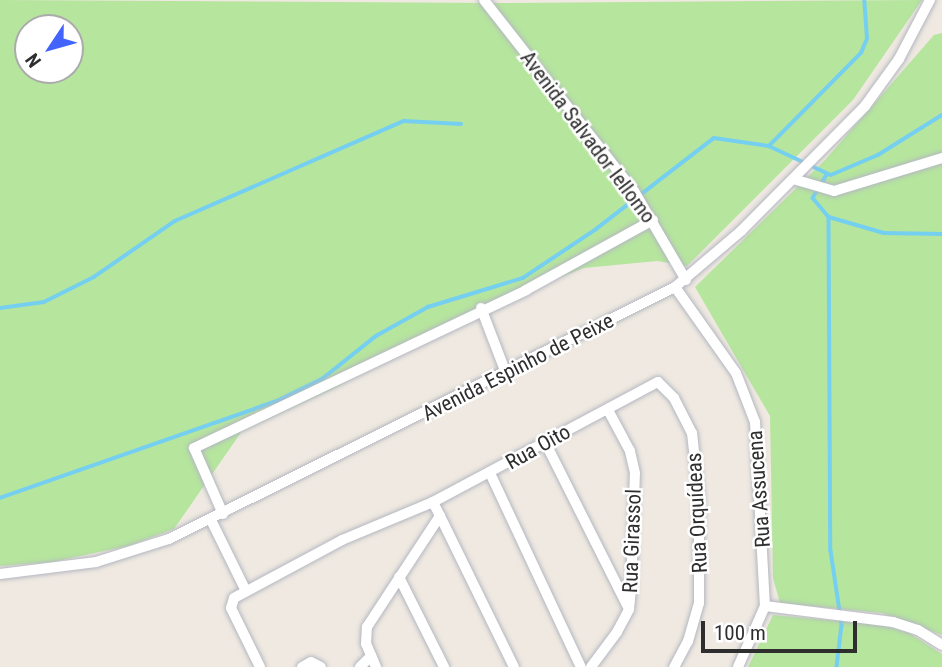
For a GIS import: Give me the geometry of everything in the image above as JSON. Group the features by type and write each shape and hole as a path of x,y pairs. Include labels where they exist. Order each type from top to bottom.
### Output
{"street":[{"name":"Avenida Salvador Iellomo","path":"484,0 634,191 686,280"},
{"name":"Avenida Espinho de Peixe","path":"0,574 123,556 211,520 676,287 793,179 883,84 930,0"},
{"path":"793,179 835,191 942,158"},
{"path":"223,514 194,448 279,411 481,308 526,290 653,220"},
{"name":"Rua Assucena","path":"676,287 736,373 755,422 765,606 738,667"},
{"path":"481,308 506,373"},
{"name":"Rua Orquídeas","path":"642,391 658,382 674,398 692,433 696,458 699,603 688,641 674,667"},
{"name":"Rua Oito","path":"246,591 342,540 433,502 642,391"},
{"name":"Rua Girassol","path":"591,667 629,609 635,473 630,452 608,410"},
{"path":"545,442 629,609"},
{"path":"490,473 581,667"},
{"path":"433,502 514,667"},
{"path":"376,667 371,656 367,627 440,516"},
{"path":"211,520 246,591 234,598 231,608 260,667"},
{"path":"399,577 444,667"},
{"path":"765,606 893,622 918,630 942,645"},
{"path":"360,667 371,656"},
{"path":"302,667 314,662 321,667"}],"green space":[{"path":"0,0 493,3 922,0 853,100 687,266 657,261 584,268 470,313 337,387 242,431 174,529 128,546 52,562 0,566"},
{"path":"942,33 942,635 882,613 780,603 773,578 770,416 695,287 825,160 934,35"},
{"path":"773,615 881,625 909,633 942,654 942,667 748,667"}],"waterway":[{"path":"769,146 861,53 867,39 864,0"},
{"path":"0,498 277,401 322,379 376,336 428,307 523,278 595,230 714,138 769,146 831,175 878,155 942,115"},
{"path":"0,308 44,302 94,277 175,221 404,121 461,124"},
{"path":"827,175 813,198 829,217 884,233 942,234"},
{"path":"829,217 831,551 842,625 837,667"}]}
